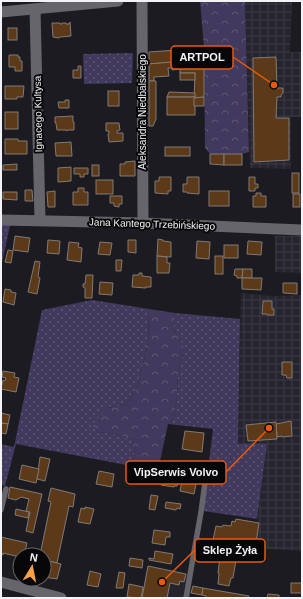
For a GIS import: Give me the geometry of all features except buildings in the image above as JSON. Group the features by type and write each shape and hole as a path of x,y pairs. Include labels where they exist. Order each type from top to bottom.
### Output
{"street":[{"path":"1,12 118,1"},
{"name":"Aleksandra Niedbalskiego","path":"142,1 143,223"},
{"name":"Ignacego Kultysa","path":"35,8 40,220"},
{"name":"Jana Kantego Trzebińskiego","path":"1,220 143,223 302,230"},
{"path":"1,582 61,598"}],"lane":[{"path":"186,598 198,532 207,468"},
{"path":"1,510 6,489"}],"shaded area":[{"path":"245,1 292,1 290,52 301,52 301,117 291,117 291,169 250,168"},
{"path":"275,236 301,236 302,273 275,272"},
{"path":"241,293 271,296 302,295 302,551 254,548 267,444 238,444"},
{"path":"148,566 193,575 190,598 141,598"}],"green space":[{"path":"200,1 245,1 249,152 242,154 210,154 205,148 204,48"},
{"path":"133,53 132,83 84,84 83,54"},
{"path":"1,225 10,225 1,268"},
{"path":"92,300 149,309 148,344 138,385 126,405 107,408 97,432 116,434 133,440 135,452 132,466 16,444 5,486 1,485 1,444 14,447 42,310"},
{"path":"149,309 175,313 173,329 183,345 183,354 178,373 174,418 168,424 158,471 132,466 135,452 133,440 116,434 97,432 92,425 107,408 126,405 138,385 148,344"},
{"path":"175,313 240,319 238,444 267,444 257,519 203,511 213,429 168,424 174,418 178,373 183,354 183,345 173,329"}],"place":[{"name":"ARTPOL","path":"274,85"},
{"name":"VipSerwis Volvo","path":"269,428"},
{"name":"Sklep Żyła","path":"162,582"}]}
